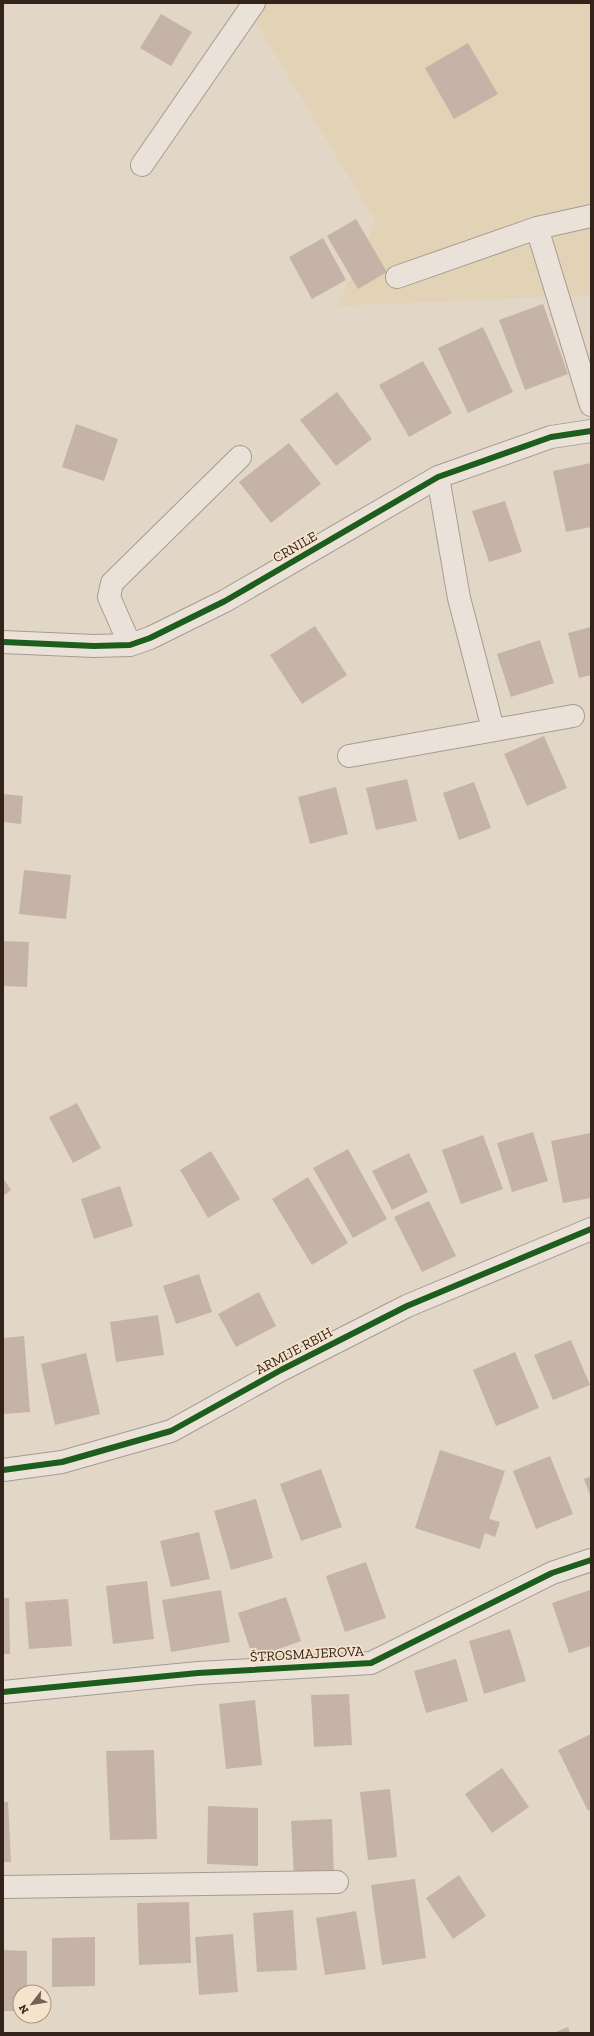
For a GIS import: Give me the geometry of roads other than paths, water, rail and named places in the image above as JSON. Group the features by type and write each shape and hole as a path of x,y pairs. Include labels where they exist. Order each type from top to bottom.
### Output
{"street":[{"path":"142,165 254,3"},
{"path":"397,277 537,228 591,216"},
{"path":"537,228 591,405"},
{"name":"CRNILE","path":"3,642 94,646 130,645 150,638 225,601 438,477 551,437 591,430"},
{"path":"130,645 109,597 112,583 240,457"},
{"path":"438,477 459,598 493,729"},
{"path":"349,756 493,729 573,716"},
{"name":"ARMIJE RBIH","path":"3,1470 62,1462 171,1431 281,1370 407,1306 591,1230"},
{"name":"ŠTROSMAJEROVA","path":"3,1692 198,1673 371,1663 552,1573 591,1560"},
{"path":"3,1887 337,1882"}]}
